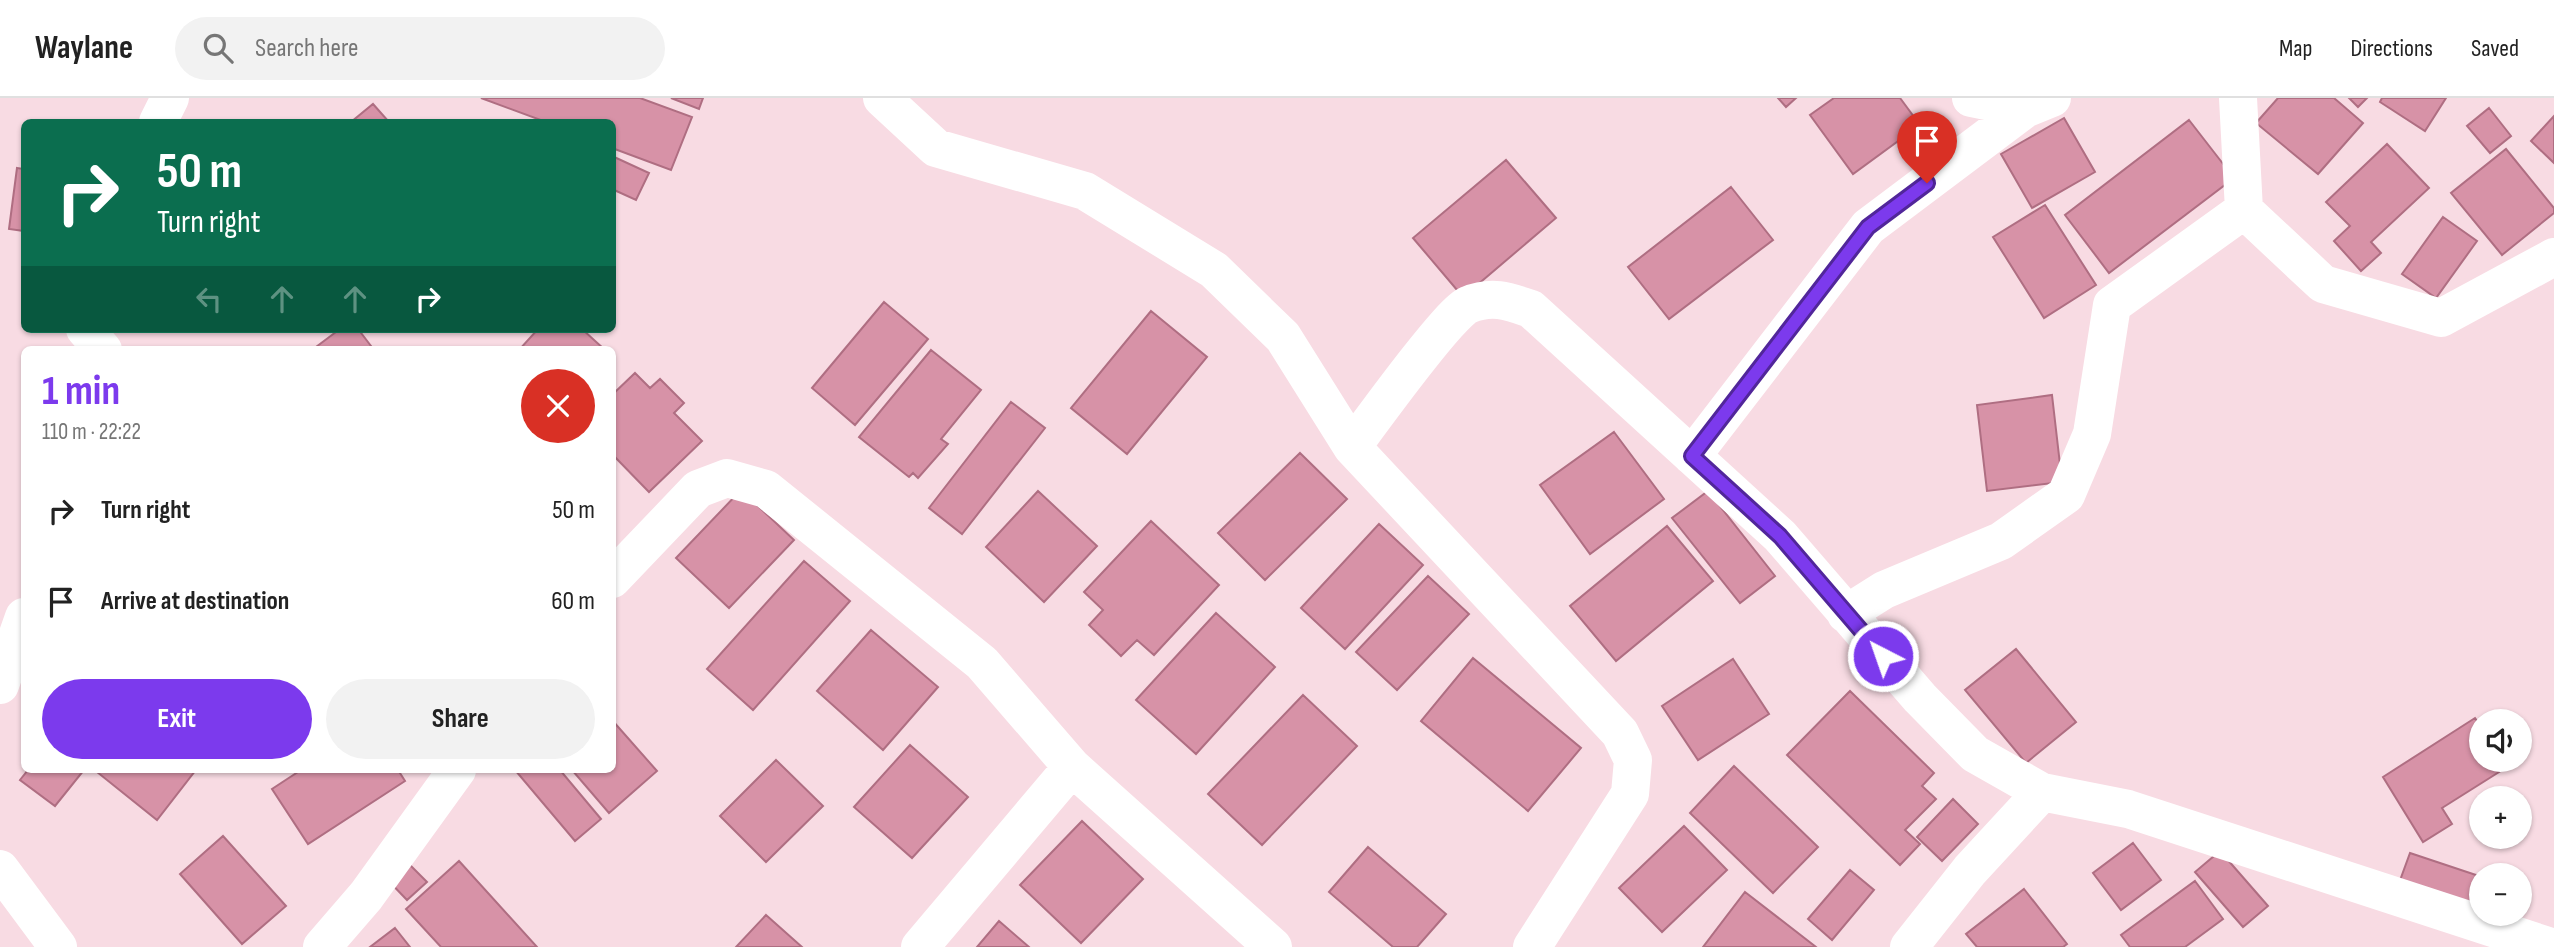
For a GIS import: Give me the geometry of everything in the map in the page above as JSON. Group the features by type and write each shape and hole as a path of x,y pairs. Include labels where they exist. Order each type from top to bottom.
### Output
{"street":[{"path":"160,119 170,98"},
{"path":"882,98 936,148 1085,191 1214,270 1283,337 1352,447 1620,733 1633,760 1630,794 1532,947"},
{"path":"1971,98 2039,104"},
{"path":"2238,98 2244,210 2323,284 2441,318 2554,257"},
{"path":"1692,456 1868,227 2039,104"},
{"path":"1846,614 1884,590 2001,541 2066,495 2092,434 2112,305 2244,210"},
{"path":"1352,447 1465,305 1501,298 1531,309 1780,536 1920,698 1975,754 2042,792 2128,809 2551,947"},
{"path":"88,333 99,346"},
{"path":"616,575 698,489 727,478 766,489 982,663 1072,767 1273,947"},
{"path":"0,685 21,626"},
{"path":"920,947 1072,767"},
{"path":"321,947 366,896 455,773"},
{"path":"1909,947 1970,870 2042,792"},
{"path":"0,869 58,947"}],"building":[{"path":"481,98 640,98 692,117 671,170 616,149 616,119 538,119"},
{"path":"671,98 703,98 699,109"},
{"path":"1778,98 1796,98 1786,107"},
{"path":"1834,98 1900,98 1920,125 1853,174 1810,115"},
{"path":"2278,98 2334,98 2363,123 2318,174 2256,123"},
{"path":"2349,98 2367,98 2358,107"},
{"path":"2382,98 2446,98 2425,131 2380,102"},
{"path":"373,104 386,119 355,119"},
{"path":"2489,108 2511,136 2490,153 2467,126"},
{"path":"2554,116 2554,163 2531,141"},
{"path":"2064,118 2095,172 2032,208 2001,154"},
{"path":"2189,120 2234,178 2109,273 2065,215"},
{"path":"2387,144 2429,188 2371,242 2381,253 2361,271 2334,241 2350,226 2326,202"},
{"path":"2506,149 2554,208 2554,213 2502,255 2451,193"},
{"path":"616,158 649,173 636,200 616,191"},
{"path":"1506,160 1556,218 1463,297 1413,238"},
{"path":"17,168 21,169 21,231 9,229"},
{"path":"1731,187 1773,240 1669,319 1628,267"},
{"path":"2045,205 2096,285 2044,318 1993,237"},
{"path":"2443,217 2477,241 2436,298 2402,274"},
{"path":"884,302 928,339 855,425 812,388"},
{"path":"1151,311 1207,357 1127,454 1071,408"},
{"path":"335,333 361,333 371,346 317,346"},
{"path":"534,333 586,333 601,346 523,346"},
{"path":"931,350 981,390 941,439 948,444 918,478 913,473 909,477 859,437"},
{"path":"635,373 650,388 660,379 684,403 674,413 702,441 649,492 616,458 616,391"},
{"path":"2052,395 2062,482 1987,491 1977,405"},
{"path":"1011,402 1045,428 962,534 929,508"},
{"path":"1614,432 1664,499 1590,554 1540,485"},
{"path":"1300,453 1347,499 1265,580 1218,533"},
{"path":"741,490 794,540 729,608 676,558"},
{"path":"1038,491 1097,546 1044,602 986,547"},
{"path":"1708,491 1775,576 1740,603 1672,518"},
{"path":"1151,521 1219,585 1154,655 1137,640 1121,656 1089,625 1103,610 1084,592"},
{"path":"1379,524 1423,565 1345,649 1301,608"},
{"path":"1667,526 1713,581 1616,661 1570,606"},
{"path":"804,561 850,601 753,710 707,669"},
{"path":"1428,576 1469,614 1397,690 1356,652"},
{"path":"1216,613 1275,667 1196,754 1136,700"},
{"path":"871,630 938,687 883,750 817,691"},
{"path":"2016,649 2076,722 2026,763 1965,690"},
{"path":"1473,658 1581,748 1528,811 1421,721"},
{"path":"1733,659 1769,714 1698,760 1662,706"},
{"path":"1850,691 1934,773 1922,786 1936,799 1905,830 1920,844 1900,865 1787,755"},
{"path":"1303,695 1357,746 1262,845 1208,794"},
{"path":"2469,722 2469,772 2499,772 2477,786 2469,786 2469,791 2442,808 2452,824 2423,842 2383,777"},
{"path":"616,725 657,771 609,813 575,773 616,773"},
{"path":"910,745 968,797 912,858 854,807"},
{"path":"776,760 823,806 766,862 720,816"},
{"path":"1734,766 1818,847 1773,893 1690,813"},
{"path":"26,773 82,773 55,806 20,780"},
{"path":"98,773 193,773 157,820"},
{"path":"296,773 400,773 405,781 308,844 272,789"},
{"path":"518,773 563,773 601,819 575,841"},
{"path":"1953,799 1978,824 1942,861 1917,837"},
{"path":"1082,821 1143,879 1081,943 1020,885"},
{"path":"1684,826 1727,870 1662,932 1619,888"},
{"path":"223,836 286,906 242,944 180,874"},
{"path":"2133,843 2161,880 2121,910 2093,873"},
{"path":"1368,847 1446,914 1417,947 1393,947 1329,892"},
{"path":"2220,851 2268,906 2243,927 2195,872"},
{"path":"2410,853 2469,873 2469,910 2398,886"},
{"path":"402,857 427,882 407,900 383,875"},
{"path":"459,861 537,947 441,947 406,909"},
{"path":"1850,870 1874,890 1832,940 1808,919"},
{"path":"2195,881 2223,919 2185,947 2130,947 2121,935"},
{"path":"2024,889 2067,944 2063,947 1977,947 1966,934"},
{"path":"1745,892 1816,947 1703,947"},
{"path":"766,915 802,947 736,947"},
{"path":"999,921 1029,947 977,947"},
{"path":"395,928 410,947 370,947"}],"route":[{"path":"1883,656 1780,536 1692,456 1868,227 1927,183"}]}
